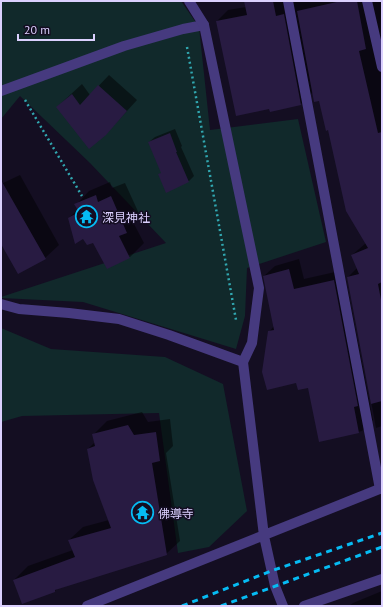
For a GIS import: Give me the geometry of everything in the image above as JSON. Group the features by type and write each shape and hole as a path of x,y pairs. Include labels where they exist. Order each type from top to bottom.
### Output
{"street":[{"path":"189,1 204,25 258,288 252,343 243,362 264,536 275,586 283,606"},
{"path":"87,606 381,489 288,1"},
{"path":"368,1 382,67"},
{"path":"1,91 124,46 183,29 204,25"},
{"path":"1,304 19,309 118,319 169,335 243,362"},
{"path":"304,606 382,579"}],"path":[{"path":"183,29 236,323"},
{"path":"16,85 82,196"}],"green space":[{"path":"1,1 181,1 199,27 210,130 298,119 326,242 247,268 245,316 236,349 83,302 1,298 166,243 90,163 20,96 1,119"},
{"path":"1,328 51,349 165,357 223,384 247,511 209,547 178,553 159,413 22,416 1,422"}],"building":[{"path":"244,1 273,1 276,16 284,14 301,105 270,112 269,109 236,116 216,21 247,15"},
{"path":"341,1 357,1 366,49 359,51 378,133 382,132 382,282 378,284 382,305 382,401 371,404 347,277 359,274 351,255 368,248 346,211 328,130 326,131 319,101 314,102 297,11"},
{"path":"98,85 127,111 106,135 89,149 56,107 72,94 80,105"},
{"path":"170,133 176,152 189,182 166,193 158,174 161,173 148,142"},
{"path":"1,180 46,259 18,274 1,244"},
{"path":"96,195 98,202 111,196 127,233 119,236 130,258 107,269 93,243 87,245 83,239 75,244 68,218 79,212 74,204"},
{"path":"289,269 294,289 334,280 358,406 354,407 359,433 319,442 308,388 298,390 296,383 267,390 262,372 268,331 274,330 263,276"},
{"path":"128,425 134,435 156,432 160,461 152,463 167,555 55,590 55,592 22,604 13,580 75,557 68,540 111,528 93,480 87,449 95,446 92,434"}],"railway":[{"path":"182,606 271,571 382,533"},
{"path":"221,606 382,547"}],"place":[{"name":"深見神社","path":"86,217"},
{"name":"佛導寺","path":"142,513"}]}
